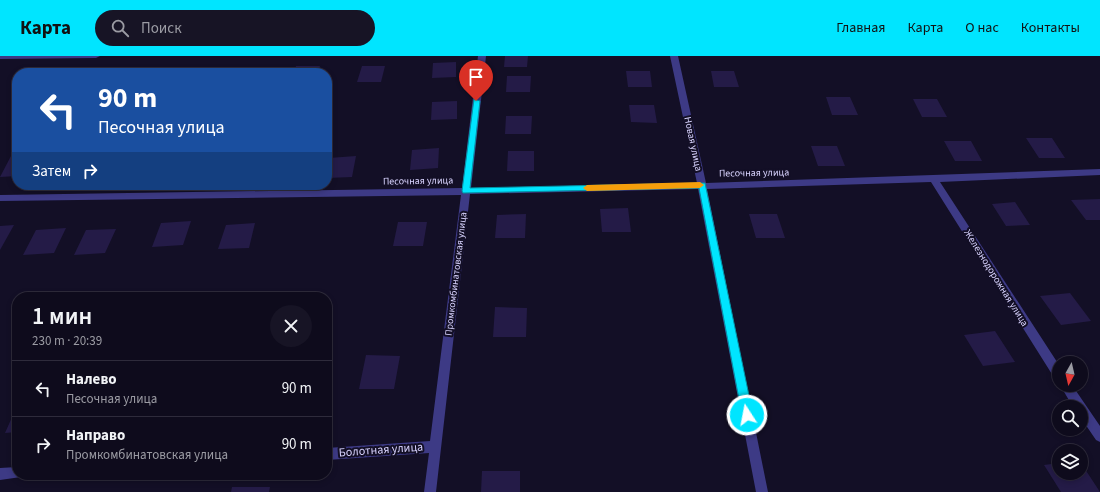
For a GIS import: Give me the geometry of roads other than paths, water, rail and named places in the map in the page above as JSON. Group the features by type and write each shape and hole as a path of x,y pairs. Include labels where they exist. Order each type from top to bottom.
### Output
{"street":[{"path":"0,57 96,56"},
{"name":"Промкомбинатовская улица","path":"430,492 482,56"},
{"name":"Новая улица","path":"674,56 702,185 762,492"},
{"name":"Песочная улица","path":"0,198 466,191 934,180 1100,172"},
{"name":"Железнодорожная улица","path":"934,180 1052,364"},
{"path":"1088,418 1100,436"},
{"name":"Болотная улица","path":"332,454 436,447"},
{"path":"0,474 12,473"}]}
